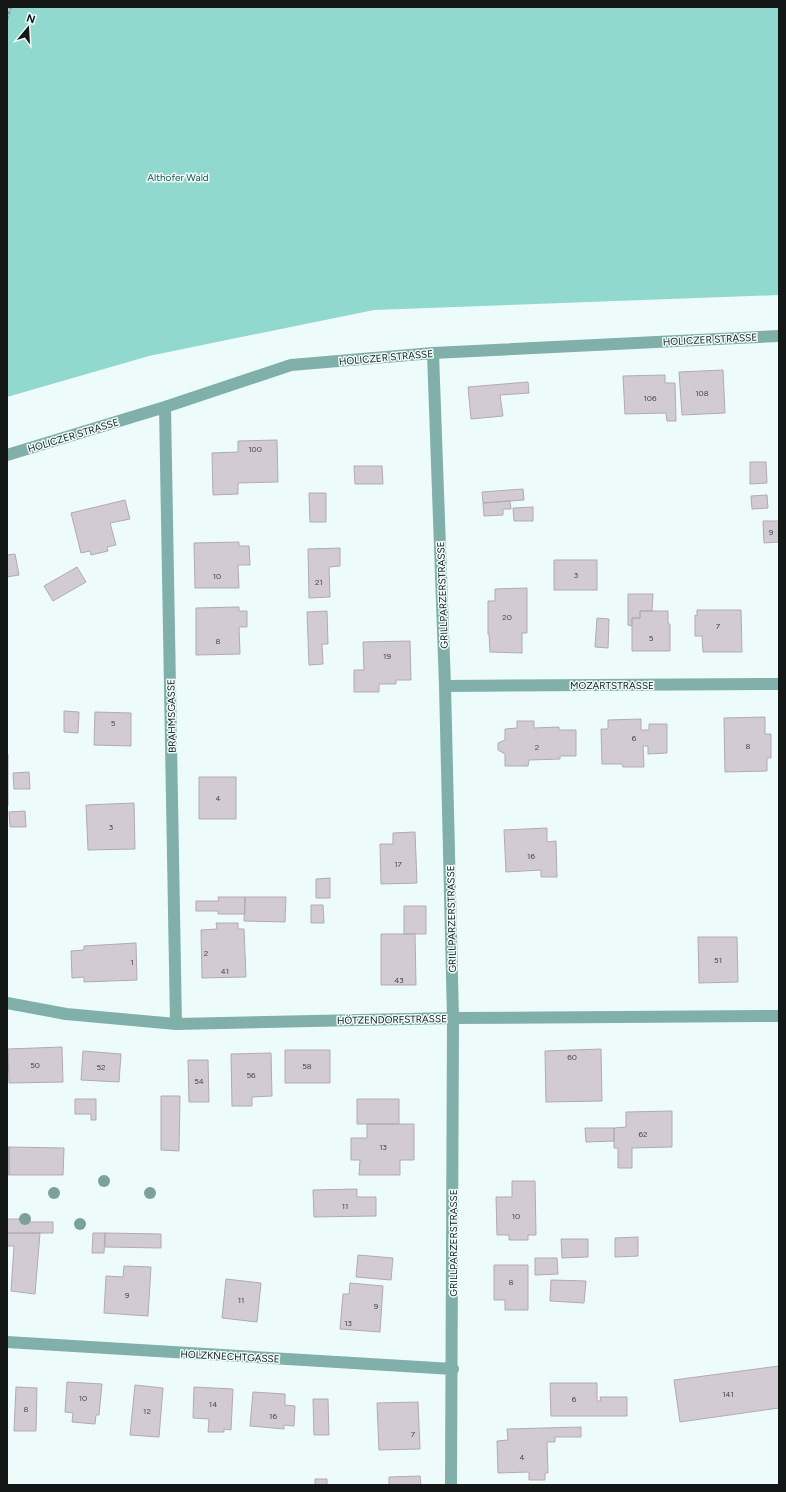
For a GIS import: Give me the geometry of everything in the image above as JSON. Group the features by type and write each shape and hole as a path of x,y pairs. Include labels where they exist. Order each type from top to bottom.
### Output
{"street":[{"name":"HOLICZER STRASSE","path":"7,455 165,408 291,365 433,353 779,336"},
{"name":"GRILLPARZERSTRASSE","path":"433,353 445,686 453,1018 453,1369 451,1485"},
{"name":"BRAHMSGASSE","path":"165,408 176,1024"},
{"name":"MOZARTSTRASSE","path":"445,686 779,684"},
{"name":"HÖTZENDORFSTRASSE","path":"7,1003 66,1014 176,1024 453,1018 779,1016"},
{"name":"HOLZKNECHTGASSE","path":"7,1342 453,1369"}],"path":[{"path":"7,18 11,7"}],"green space":[{"name":"Althofer Wald","path":"7,7 779,7 779,295 374,310 149,356 7,397"}],"building":[{"path":"723,370 725,413 682,415 679,372"},
{"path":"665,375 665,383 675,383 676,421 667,421 666,413 625,414 623,376"},
{"path":"528,382 529,393 500,395 503,416 471,419 468,387"},
{"path":"277,440 278,482 238,483 238,494 213,495 212,453 238,452 238,441"},
{"path":"750,462 766,462 767,483 750,484"},
{"path":"354,466 382,466 383,484 355,484"},
{"path":"523,489 524,500 483,503 482,492"},
{"path":"309,493 326,493 326,522 310,522"},
{"path":"767,495 768,508 752,509 751,496"},
{"path":"125,500 130,519 110,523 116,545 107,547 108,551 91,555 90,551 81,553 71,513"},
{"path":"510,501 511,509 503,509 503,515 484,516 483,503"},
{"path":"533,507 533,521 514,521 513,508"},
{"path":"763,521 779,521 779,542 764,543"},
{"path":"239,542 239,546 249,546 250,565 238,565 239,588 195,588 194,543"},
{"path":"340,548 340,566 329,567 330,597 309,598 308,549"},
{"path":"15,554 19,575 7,577 7,555"},
{"path":"554,560 597,560 597,590 554,590"},
{"path":"77,567 86,582 53,601 44,586"},
{"path":"527,588 527,633 522,633 522,653 490,652 488,634 488,601 495,601 495,589"},
{"path":"628,594 653,594 652,611 640,611 640,618 632,618 632,626 628,625"},
{"path":"239,607 239,611 247,611 247,627 239,627 240,654 196,655 196,608"},
{"path":"697,610 741,610 742,652 703,652 702,636 695,636 695,615 697,616"},
{"path":"327,611 328,644 322,644 323,664 309,665 307,612"},
{"path":"640,611 668,611 668,624 670,624 670,651 632,651 632,618 640,618"},
{"path":"597,618 609,619 608,648 595,647"},
{"path":"410,641 411,680 396,680 396,684 379,684 379,692 354,692 354,670 364,670 363,642"},
{"path":"64,711 79,712 78,733 64,732"},
{"path":"95,712 131,713 131,746 94,745"},
{"path":"765,717 765,734 771,734 771,758 767,758 767,771 725,772 724,718"},
{"path":"641,719 641,730 649,730 649,724 667,724 667,753 648,754 648,746 643,746 644,767 623,767 622,764 602,764 601,729 608,729 608,720"},
{"path":"517,721 534,721 534,728 559,727 559,730 576,730 576,756 560,756 560,759 529,760 528,766 505,766 505,754 498,750 498,743 505,740 505,729 517,728"},
{"path":"8,754 8,806 7,806"},
{"path":"29,772 30,789 14,789 13,773"},
{"path":"199,777 236,777 236,819 199,819"},
{"path":"134,803 135,849 88,850 86,805"},
{"path":"25,811 26,827 10,827 9,812"},
{"path":"547,828 547,842 556,841 557,877 541,877 541,870 506,872 504,830"},
{"path":"415,832 417,883 381,884 380,844 393,844 393,833"},
{"path":"330,878 330,898 316,898 316,879"},
{"path":"218,897 245,897 245,914 218,914 218,911 196,911 196,901 219,901"},
{"path":"245,897 286,897 285,922 244,921"},
{"path":"311,905 323,905 324,923 311,923"},
{"path":"404,906 426,906 426,934 404,934"},
{"path":"216,923 238,923 238,929 244,929 246,977 202,978 201,930 217,929"},
{"path":"381,934 415,934 416,985 381,985"},
{"path":"698,937 737,937 738,982 699,983"},
{"path":"136,943 137,980 84,982 84,977 72,978 71,951 84,950 84,946"},
{"path":"62,1047 63,1082 9,1083 8,1049"},
{"path":"601,1049 602,1101 546,1102 545,1051"},
{"path":"285,1050 330,1050 330,1083 285,1083"},
{"path":"83,1051 121,1054 119,1082 81,1080"},
{"path":"271,1053 272,1096 252,1097 252,1106 232,1106 231,1054"},
{"path":"188,1060 208,1060 209,1102 189,1102"},
{"path":"161,1096 180,1096 179,1151 161,1150"},
{"path":"75,1099 96,1099 96,1120 91,1120 91,1114 75,1114"},
{"path":"357,1099 399,1099 399,1124 357,1124"},
{"path":"672,1111 672,1147 632,1148 632,1168 618,1168 618,1148 614,1148 614,1128 626,1127 626,1112"},
{"path":"367,1124 414,1124 414,1160 400,1160 400,1175 359,1175 360,1160 351,1160 351,1138 367,1138"},
{"path":"585,1128 614,1128 614,1141 586,1142"},
{"path":"7,1147 9,1147 9,1175 7,1175"},
{"path":"9,1147 64,1148 63,1175 9,1175"},
{"path":"512,1181 535,1181 536,1235 528,1235 528,1240 509,1240 509,1235 497,1235 496,1197 512,1197"},
{"path":"357,1189 357,1197 376,1197 376,1216 314,1217 313,1190"},
{"path":"7,1219 22,1219 22,1222 53,1222 53,1233 7,1233"},
{"path":"7,1233 40,1233 35,1294 11,1291 14,1246 7,1246"},
{"path":"93,1233 105,1233 104,1253 92,1253"},
{"path":"105,1233 161,1234 161,1248 105,1247"},
{"path":"638,1237 638,1256 615,1257 615,1238"},
{"path":"561,1239 588,1239 588,1257 562,1258"},
{"path":"358,1255 393,1258 391,1280 356,1277"},
{"path":"535,1258 557,1258 558,1274 535,1275"},
{"path":"494,1265 528,1265 528,1310 505,1310 505,1300 494,1300"},
{"path":"124,1266 151,1267 148,1316 104,1313 106,1276 123,1277"},
{"path":"226,1279 261,1283 257,1322 222,1318"},
{"path":"551,1280 586,1281 584,1303 550,1301"},
{"path":"350,1283 383,1286 380,1332 340,1329 343,1294 349,1294"},
{"path":"779,1366 779,1408 680,1422 674,1380"},
{"path":"67,1382 102,1384 99,1415 96,1415 95,1424 72,1422 73,1413 65,1412"},
{"path":"550,1383 597,1383 597,1401 601,1401 600,1397 627,1397 627,1416 551,1416"},
{"path":"135,1385 163,1388 159,1437 130,1435"},
{"path":"16,1387 37,1388 36,1431 14,1431"},
{"path":"194,1387 233,1389 231,1430 224,1429 224,1432 208,1432 209,1419 193,1418"},
{"path":"253,1392 285,1394 285,1405 295,1406 294,1426 284,1425 284,1429 250,1426"},
{"path":"313,1399 328,1399 329,1435 314,1435"},
{"path":"418,1402 420,1449 379,1450 377,1403"},
{"path":"581,1427 581,1437 555,1437 555,1442 547,1442 548,1473 545,1473 545,1480 529,1480 529,1472 498,1473 497,1441 508,1440 507,1429"},
{"path":"420,1476 421,1485 389,1485 389,1477"},
{"path":"315,1479 327,1479 327,1485 315,1485"}]}
